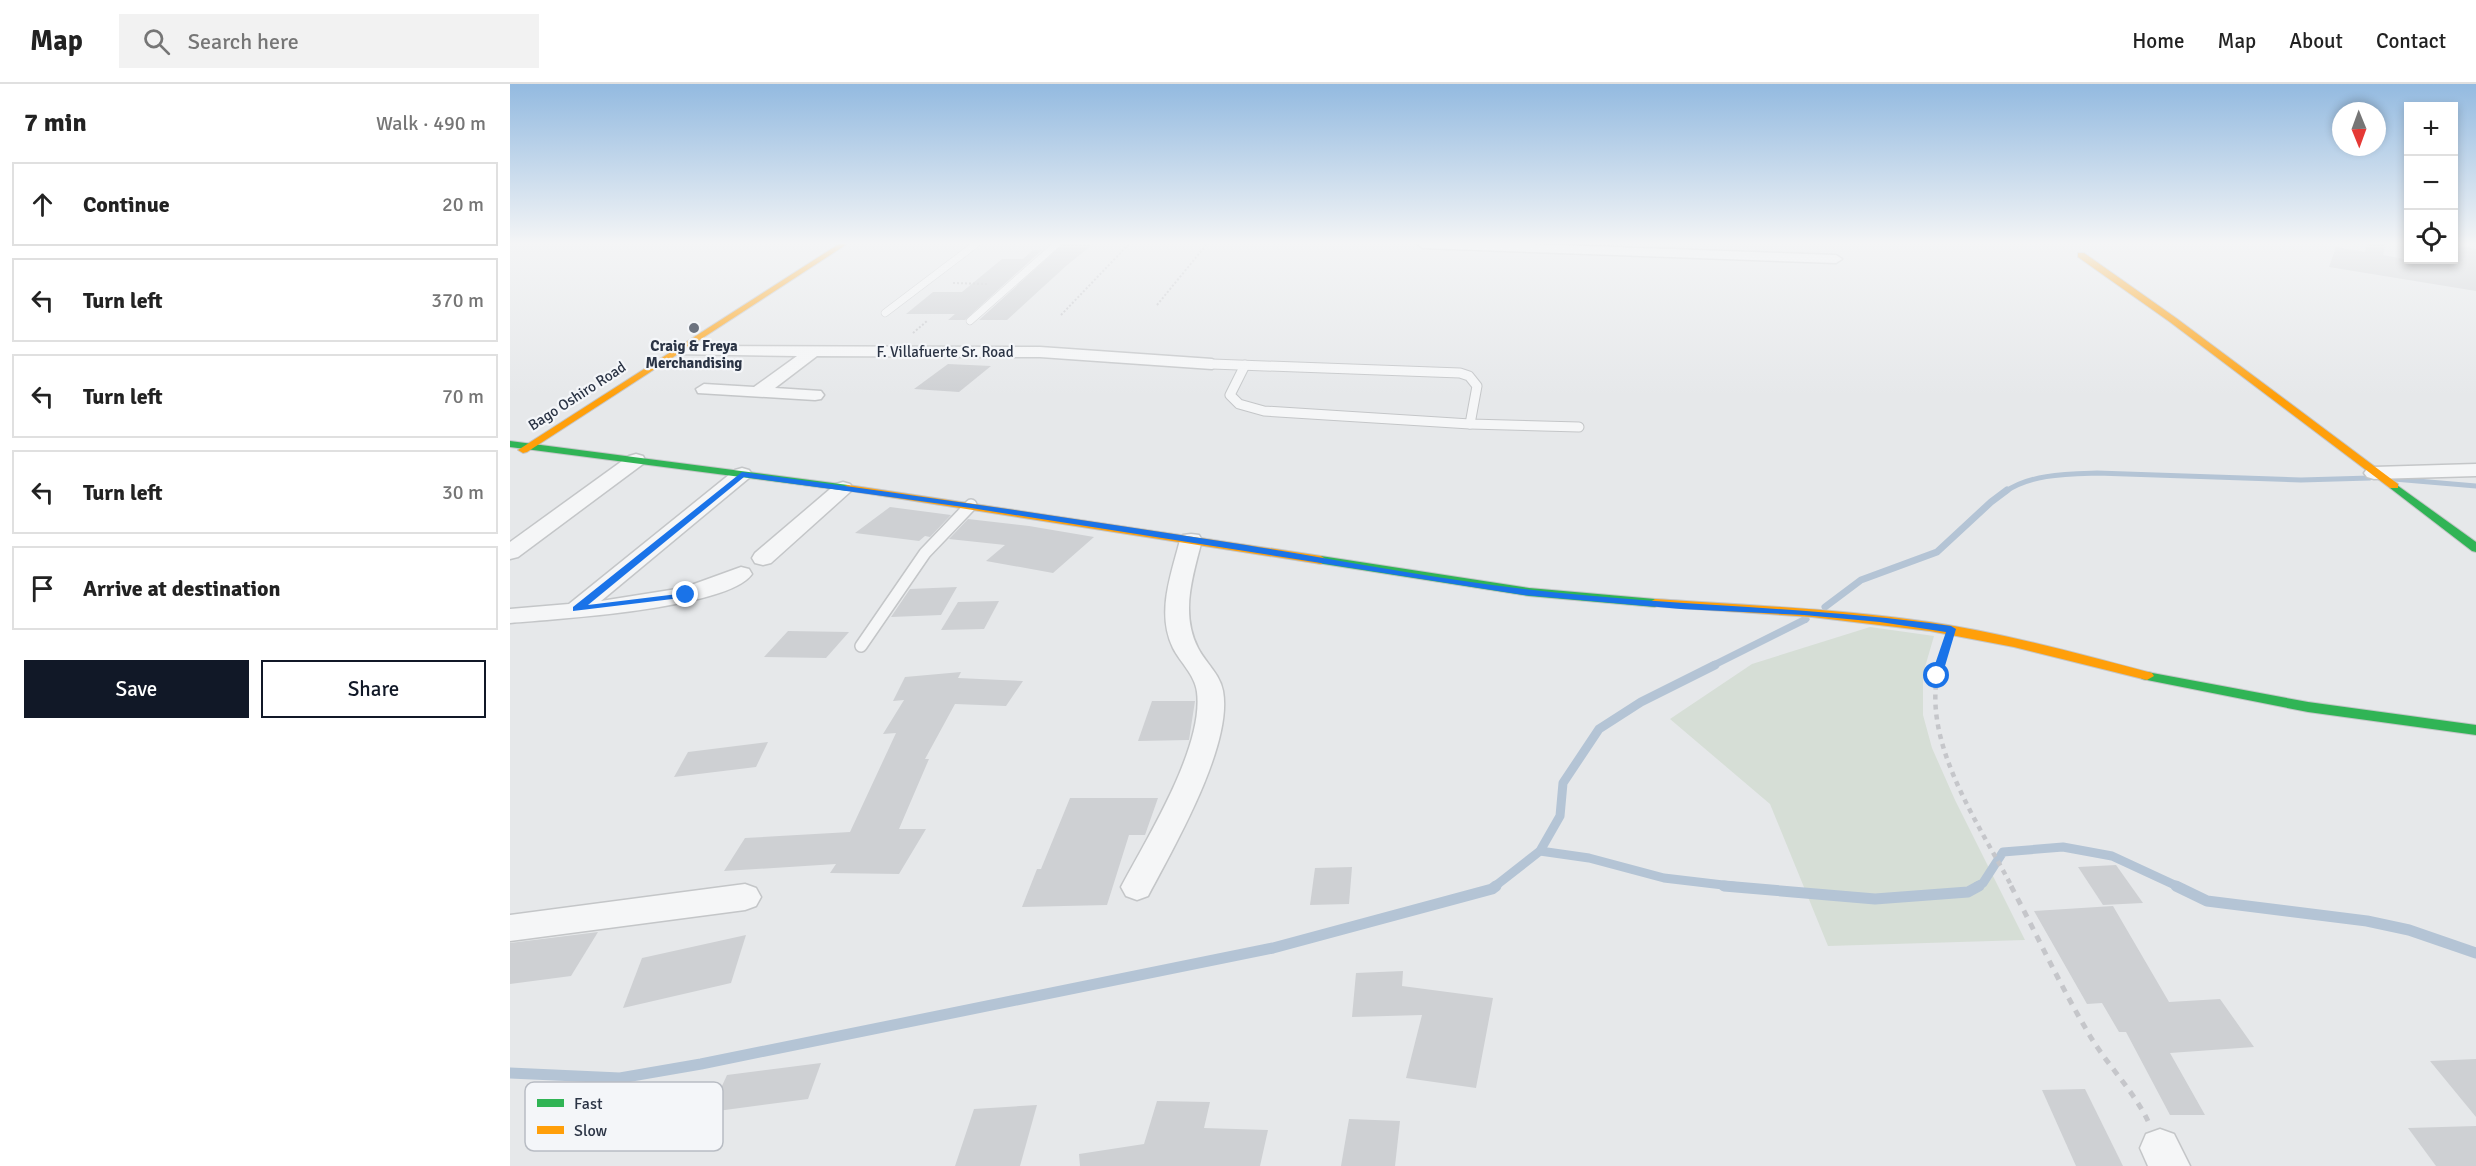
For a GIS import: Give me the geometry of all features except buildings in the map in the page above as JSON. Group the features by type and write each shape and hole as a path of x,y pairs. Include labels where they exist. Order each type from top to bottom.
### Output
{"street":[{"name":"Bago Oshiro Road","path":"510,459 765,294"},
{"path":"2137,294 2476,548"},
{"name":"F. Villafuerte Sr. Road","path":"677,351 1040,352 1212,364"},
{"path":"758,392 814,351"},
{"path":"704,389 815,395"},
{"path":"510,444 971,505 1524,592 1681,606 1815,613 1951,629 2028,645 2142,675 2249,696 2476,730"},
{"path":"510,552 636,460"},
{"path":"2374,473 2476,470"},
{"path":"577,609 742,474"},
{"path":"763,558 843,488"},
{"path":"1137,887 1176,813 1203,743 1210,713 1210,691 1184,645 1176,617 1191,540"},
{"path":"510,616 686,595 725,583 741,574"},
{"path":"510,928 745,897"}],"lane":[{"path":"885,313 910,294"},
{"path":"970,321 1000,294"},
{"path":"1212,364 1446,371 1469,374 1475,378 1478,385 1470,424"},
{"path":"1245,365 1230,395 1233,401 1246,408 1296,414 1470,424 1579,427"},
{"path":"861,646 906,578 931,547 971,505"}],"path":[{"path":"1061,315 1081,294"},
{"path":"1157,305 1166,294"},
{"path":"1951,629 1937,676 1935,706 1943,749 1969,805 2086,1030 2110,1068 2141,1107 2165,1157"}],"shaded area":[{"path":"1870,627 1934,636 1923,674 1923,715 1932,748 1955,800 2025,940 1828,946 1770,804 1670,719 1752,664"}],"waterway":[{"path":"2005,492 2037,478 2086,473 2301,480 2370,478"},
{"path":"2394,479 2476,486"},
{"path":"1825,607 1861,580 1937,552 2007,490"},
{"path":"1712,666 1806,619"},
{"path":"1540,851 1560,816 1563,783 1599,729 1641,702 1715,665"},
{"path":"1976,887 1983,883 2003,852 2063,847 2112,856 2179,887"},
{"path":"1494,887 1540,851"},
{"path":"1540,851 1589,858 1664,878 1740,887"},
{"path":"510,1073 620,1078 701,1064 1273,948 1492,889 1496,886"},
{"path":"1724,886 1875,899 1968,892 1979,886"},
{"path":"2176,886 2207,901 2367,921 2409,930 2476,953"}],"traffic: fast":[{"path":"510,444 848,488"},
{"path":"2394,486 2476,548"},
{"path":"1321,560 1529,592 1655,603"},
{"path":"2147,676 2308,707 2476,730"}],"traffic: slow":[{"path":"523,450 765,294"},
{"path":"2137,294 2394,486"},
{"path":"848,488 1321,560"},
{"path":"1655,603 1891,621 1969,633 2147,676"}],"place":[{"name":"Craig & Freya Merchandising","path":"694,328"}],"route":[{"path":"686,595 577,609 742,474 971,505 1524,592 1681,606 1804,612 1951,629 1937,676"}]}
